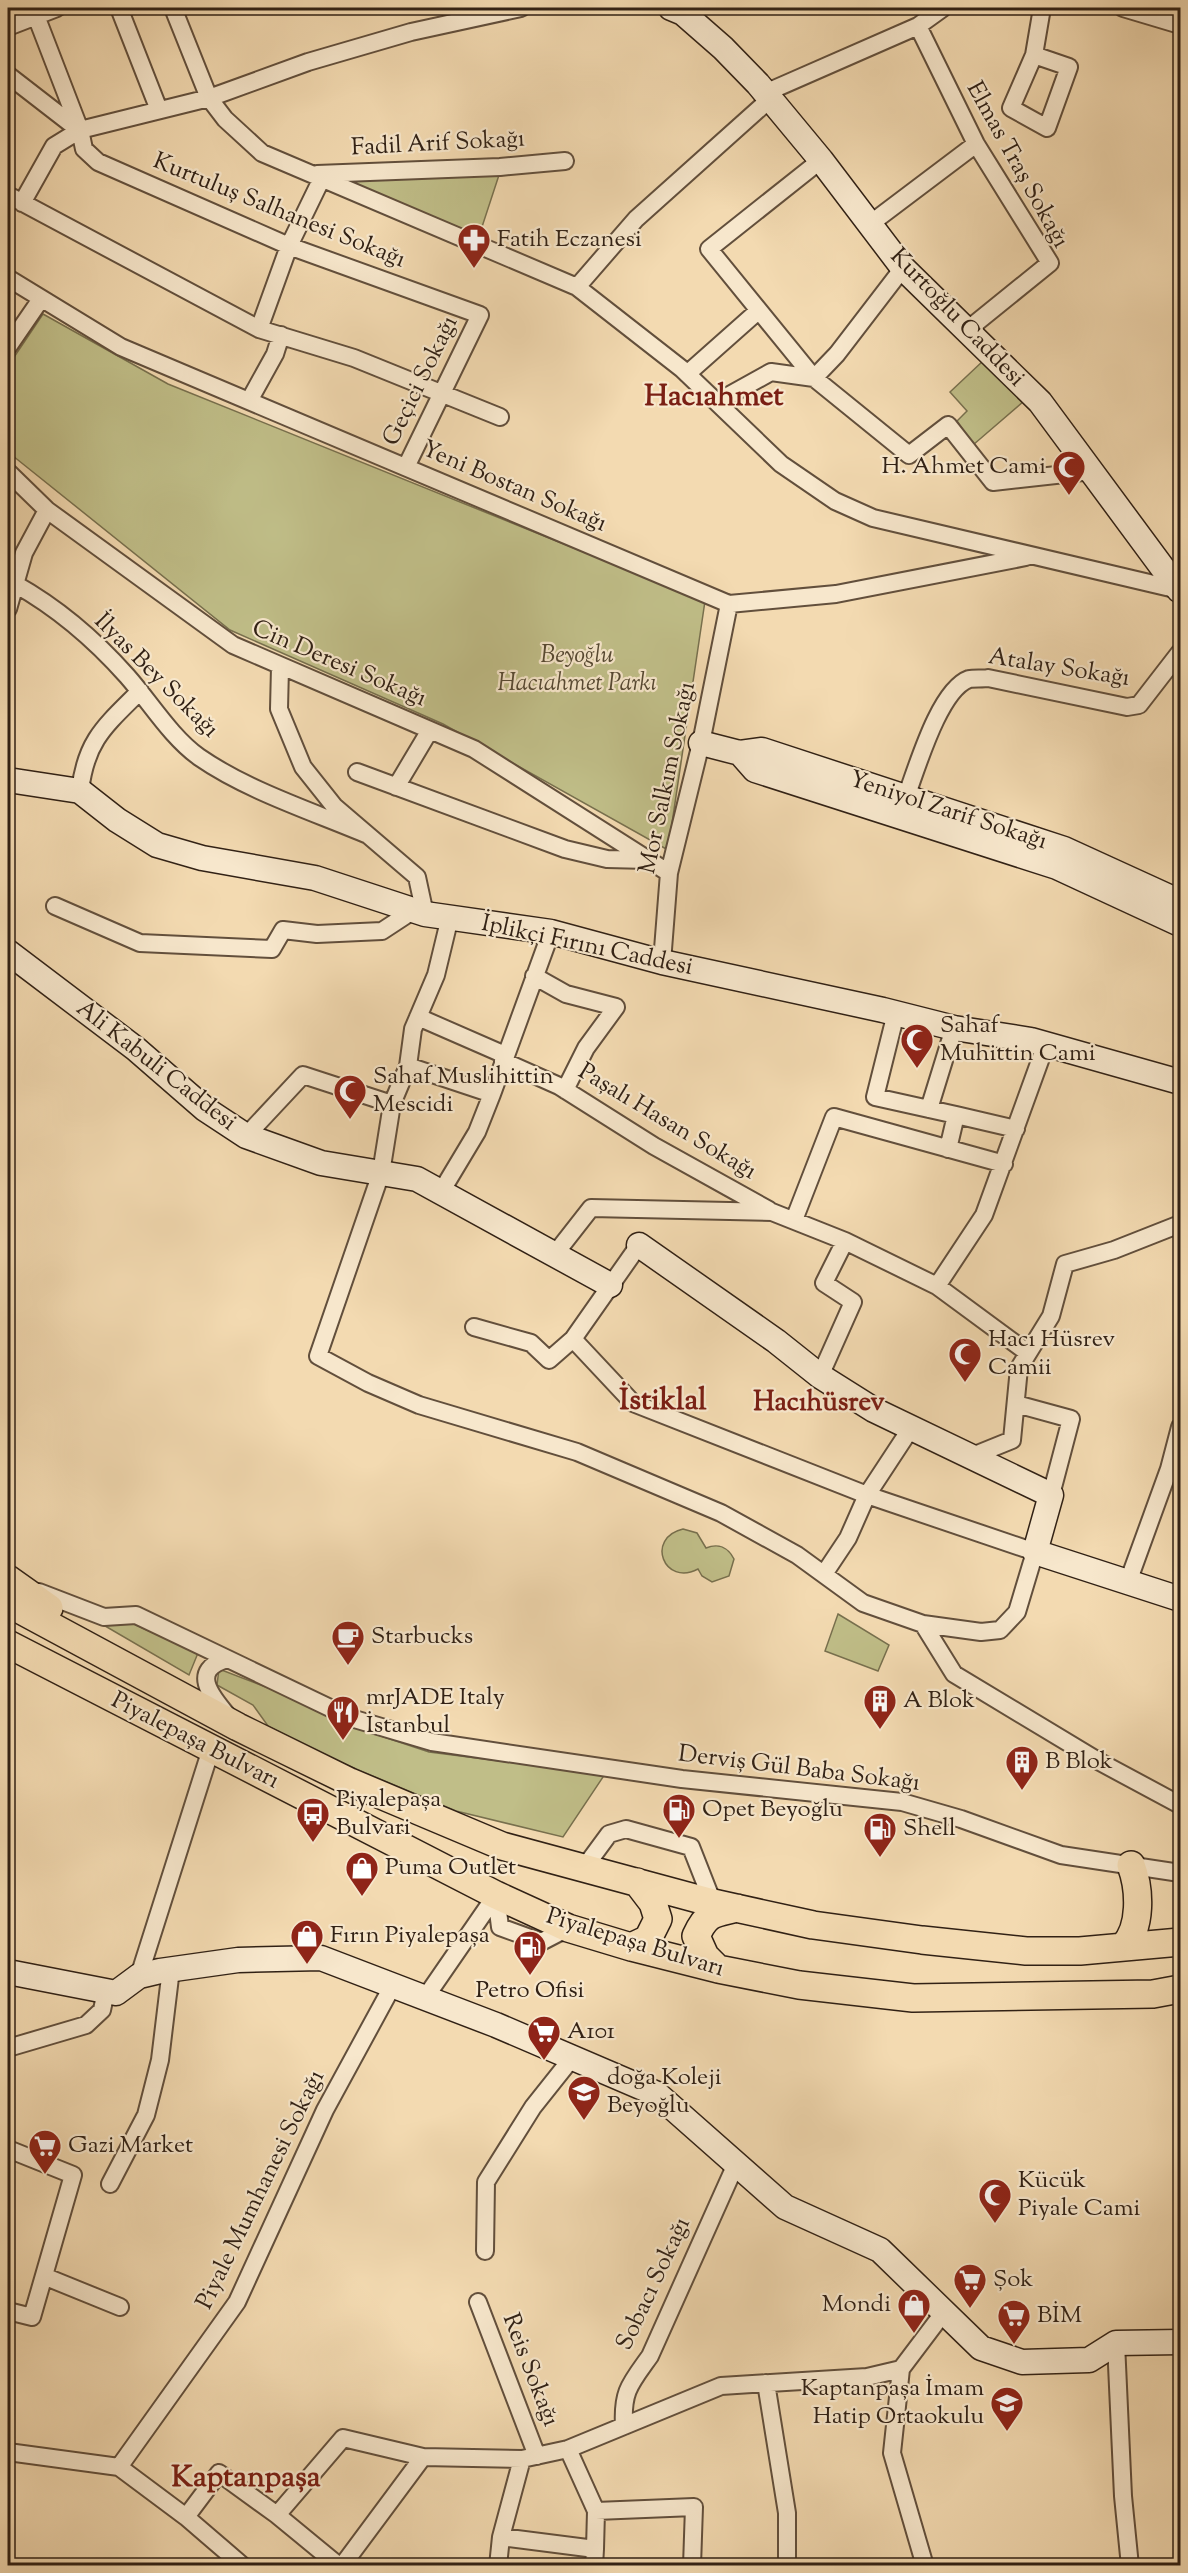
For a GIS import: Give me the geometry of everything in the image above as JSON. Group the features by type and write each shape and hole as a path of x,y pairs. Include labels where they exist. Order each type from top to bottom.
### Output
{"main road":[{"path":"8,1579 92,1638 121,1664"},
{"name":"Piyalepaşa Bulvarı","path":"8,1603 238,1727 350,1782 502,1846 725,1905 813,1924 922,1940 1026,1950 1080,1951 1180,1942"},
{"name":"Piyalepaşa Bulvarı","path":"8,1644 496,1895 568,1928 631,1947 718,1969 799,1985 913,1998 1153,1994 1180,1989"},
{"path":"1123,1947 1130,1940 1135,1927 1137,1882 1131,1865"},
{"path":"631,1947 648,1939 658,1919 654,1903 637,1882"},
{"path":"718,1969 705,1956 696,1936 703,1920 725,1905"}],"street":[{"path":"8,27 35,12 57,8"},
{"path":"119,8 159,110"},
{"path":"173,8 209,98 225,119 262,153 577,287 687,374 781,464 835,501 873,518 1180,589"},
{"path":"500,417 354,358 259,329 15,199 54,146 80,130 209,98 308,62 411,32 465,13 521,8"},
{"name":"Kurtoğlu Caddesi","path":"671,8 683,13 723,48 768,96 821,160 903,268 1040,402 1180,589"},
{"path":"577,287 636,219 768,96 918,26 943,8"},
{"path":"1034,55 1042,8"},
{"path":"1123,8 1180,25"},
{"name":"Kurtuluş Salhanesi Sokağı","path":"35,12 80,130 84,149 98,162 289,246 480,315"},
{"name":"Elmas Traş Sokağı","path":"918,26 976,144 1050,263 966,331"},
{"path":"8,75 80,130"},
{"path":"870,224 976,144"},
{"path":"821,160 709,249 814,378 909,455 948,425 993,482 1092,471"},
{"name":"Fadil Arif Sokağı","path":"317,176 500,167 565,161"},
{"path":"259,329 317,176"},
{"path":"814,378 837,354 903,268"},
{"name":"Yeni Bostan Sokağı","path":"8,278 121,347 729,604 836,594 1031,556"},
{"path":"8,347 41,298"},
{"path":"687,374 758,311"},
{"name":"Geçici Sokağı","path":"406,468 480,315"},
{"path":"249,401 275,354 281,335"},
{"path":"717,402 771,372 814,378"},
{"name":"Cin Deresi Sokağı","path":"8,472 47,510 233,645 474,749 669,873"},
{"path":"8,609 24,553 47,510"},
{"name":"İlyas Bey Sokağı","path":"15,584 53,607 125,674 198,756 257,788 368,835"},
{"name":"Mor Salkım Sokağı","path":"662,963 669,873 701,743 729,604"},
{"name":"Atalay Sokağı","path":"902,806 933,725 946,700 969,680 988,678 1127,707 1139,705 1180,652"},
{"path":"55,906 140,943 272,949 283,930 317,934 382,931 420,912 417,877 334,806 303,767 279,709 280,667"},
{"path":"80,791 83,764 102,729 140,691"},
{"path":"396,787 430,730"},
{"name":"Yeniyol Zarif Sokağı","path":"701,743 740,753 755,770 902,806 1057,867 1147,898"},
{"path":"357,772 565,849 607,859 649,860"},
{"name":"İplikçi Fırını Caddesi","path":"8,780 80,791 117,820 157,845 202,858 315,878 420,912 551,932 662,963 896,1013 954,1028 1046,1044 1180,1082"},
{"path":"1147,898 1180,902"},
{"path":"1147,898 1180,924"},
{"path":"450,917 436,975 413,1029 408,1066 393,1104 381,1173 318,1356 368,1383 419,1405 577,1452 711,1509 797,1555 863,1603 923,1624 981,1632 1000,1630 1017,1611 1071,1419 1016,1404"},
{"path":"441,1192 477,1132 551,932"},
{"name":"Ali Kabuli Caddesi","path":"8,952 136,1049 205,1109 246,1136 321,1163 417,1179 610,1285"},
{"path":"534,976 566,994 616,1007 585,1048 565,1090"},
{"path":"896,1013 875,1097 1016,1129"},
{"name":"Paşalı Hasan Sokağı","path":"418,1017 565,1090 654,1146 772,1212"},
{"path":"929,1109 954,1028"},
{"path":"937,1286 984,1215 1046,1044"},
{"path":"408,1066 492,1094"},
{"path":"246,1136 303,1075 393,1104"},
{"path":"948,1149 956,1115"},
{"path":"794,1220 834,1117 1004,1164"},
{"path":"555,1254 591,1208 772,1212 845,1241 937,1286 1028,1353"},
{"path":"970,1457 1012,1440 1019,1368 1051,1316 1065,1264 1114,1250 1180,1224"},
{"path":"820,1376 853,1302 824,1283 845,1241"},
{"path":"474,1327 531,1343 549,1360 573,1339 639,1245 776,1341 820,1376 874,1410 1051,1495"},
{"path":"573,1339 633,1403 867,1495 1180,1599"},
{"path":"1128,1582 1169,1469 1180,1427"},
{"path":"824,1574 848,1539 867,1495 911,1428"},
{"name":"Derviş Gül Baba Sokağı","path":"8,1579 104,1617 136,1615 351,1718 432,1742 682,1779 902,1802 961,1819 1061,1855 1180,1873"},
{"path":"923,1624 954,1674 1100,1762 1180,1805"},
{"path":"227,1659 214,1663 207,1670 205,1679 217,1703 238,1727"},
{"path":"139,1976 212,1749"},
{"path":"584,1868 609,1834 626,1829 691,1847 725,1905"},
{"path":"425,1998 496,1895"},
{"path":"8,1972 116,1993 139,1976 171,1969 238,1960 321,1958 393,1985 657,2094 785,2207 880,2250 981,2348 1022,2362 1089,2360 1116,2343 1180,2342"},
{"path":"110,2184 146,2115 160,2060 171,1969"},
{"name":"Piyale Mumhanesi Sokağı","path":"119,2467 237,2302 325,2110 393,1985"},
{"path":"8,2048 86,2025 102,2010 106,1991"},
{"path":"485,2251 486,2182 533,2107 572,2058"},
{"path":"8,2149 73,2175 46,2277 32,2317 8,2311"},
{"name":"Sobacı Sokağı","path":"624,2426 623,2400 632,2381 650,2356 736,2164"},
{"path":"46,2277 120,2307"},
{"name":"Reis Sokağı","path":"478,2302 529,2457"},
{"path":"925,2565 892,2453 901,2369 944,2312"},
{"path":"1116,2343 1123,2496 1130,2565"},
{"path":"277,2515 343,2438 423,2457 529,2457 568,2449 721,2386 867,2377 901,2369"},
{"path":"766,2383 787,2513 787,2565"},
{"path":"501,2537 594,2557 596,2511 568,2449"},
{"path":"8,2452 119,2467 186,2517 243,2565"},
{"path":"186,2517 219,2473 341,2565 423,2457"},
{"path":"498,2565 501,2537 529,2457"},
{"path":"596,2511 694,2507 692,2565"}],"green space":[{"path":"499,175 479,236 351,183 352,178"},
{"name":"Beyoğlu Hacıahmet Parkı","path":"43,314 168,384 705,601 668,850 443,724 230,630 8,452 8,366"},
{"path":"984,360 1024,401 973,445 957,421 967,411 950,392"},
{"path":"683,1529 697,1533 706,1548 719,1546 729,1552 734,1559 729,1576 712,1582 702,1576 698,1569 686,1573 676,1572 668,1567 662,1550 665,1542 671,1534"},
{"path":"838,1614 889,1645 878,1671 825,1651"},
{"path":"127,1621 198,1653 189,1675 100,1623"},
{"path":"219,1669 271,1689 357,1728 429,1752 605,1774 563,1837 456,1811 330,1758 268,1726 253,1705 217,1685"}],"place":[{"name":"Fatih Eczanesi","path":"474,269"},
{"name":"H. Ahmet Cami","path":"1069,496"},
{"name":"Sahaf Muhittin Cami","path":"917,1069"},
{"name":"Sahaf Muslihittin Mescidi","path":"350,1120"},
{"name":"Hacı Hüsrev Camii","path":"965,1383"},
{"name":"Starbucks","path":"348,1666"},
{"name":"A Blok","path":"880,1730"},
{"name":"mrJADE Italy İstanbul","path":"343,1741"},
{"name":"B Blok","path":"1022,1791"},
{"name":"Opet Beyoğlu","path":"679,1839"},
{"name":"Piyalepaşa Bulvari","path":"313,1843"},
{"name":"Shell","path":"880,1858"},
{"name":"Puma Outlet","path":"362,1897"},
{"name":"Fırın Piyalepaşa","path":"307,1965"},
{"name":"Petro Ofisi","path":"530,1976"},
{"name":"A101","path":"544,2061"},
{"name":"doğa Koleji Beyoğlu","path":"584,2121"},
{"name":"Gazi Market","path":"45,2175"},
{"name":"Kücük Piyale Cami","path":"995,2224"},
{"name":"Şok","path":"970,2309"},
{"name":"Mondi","path":"914,2334"},
{"name":"BİM","path":"1014,2345"},
{"name":"Kaptanpaşa İmam Hatip Ortaokulu","path":"1007,2432"}],"district":[{"name":"Hacıahmet","path":"714,397"},
{"name":"İstiklal","path":"663,1401"},
{"name":"Hacıhüsrev","path":"819,1403"},
{"name":"Kaptanpaşa","path":"246,2478"}]}
